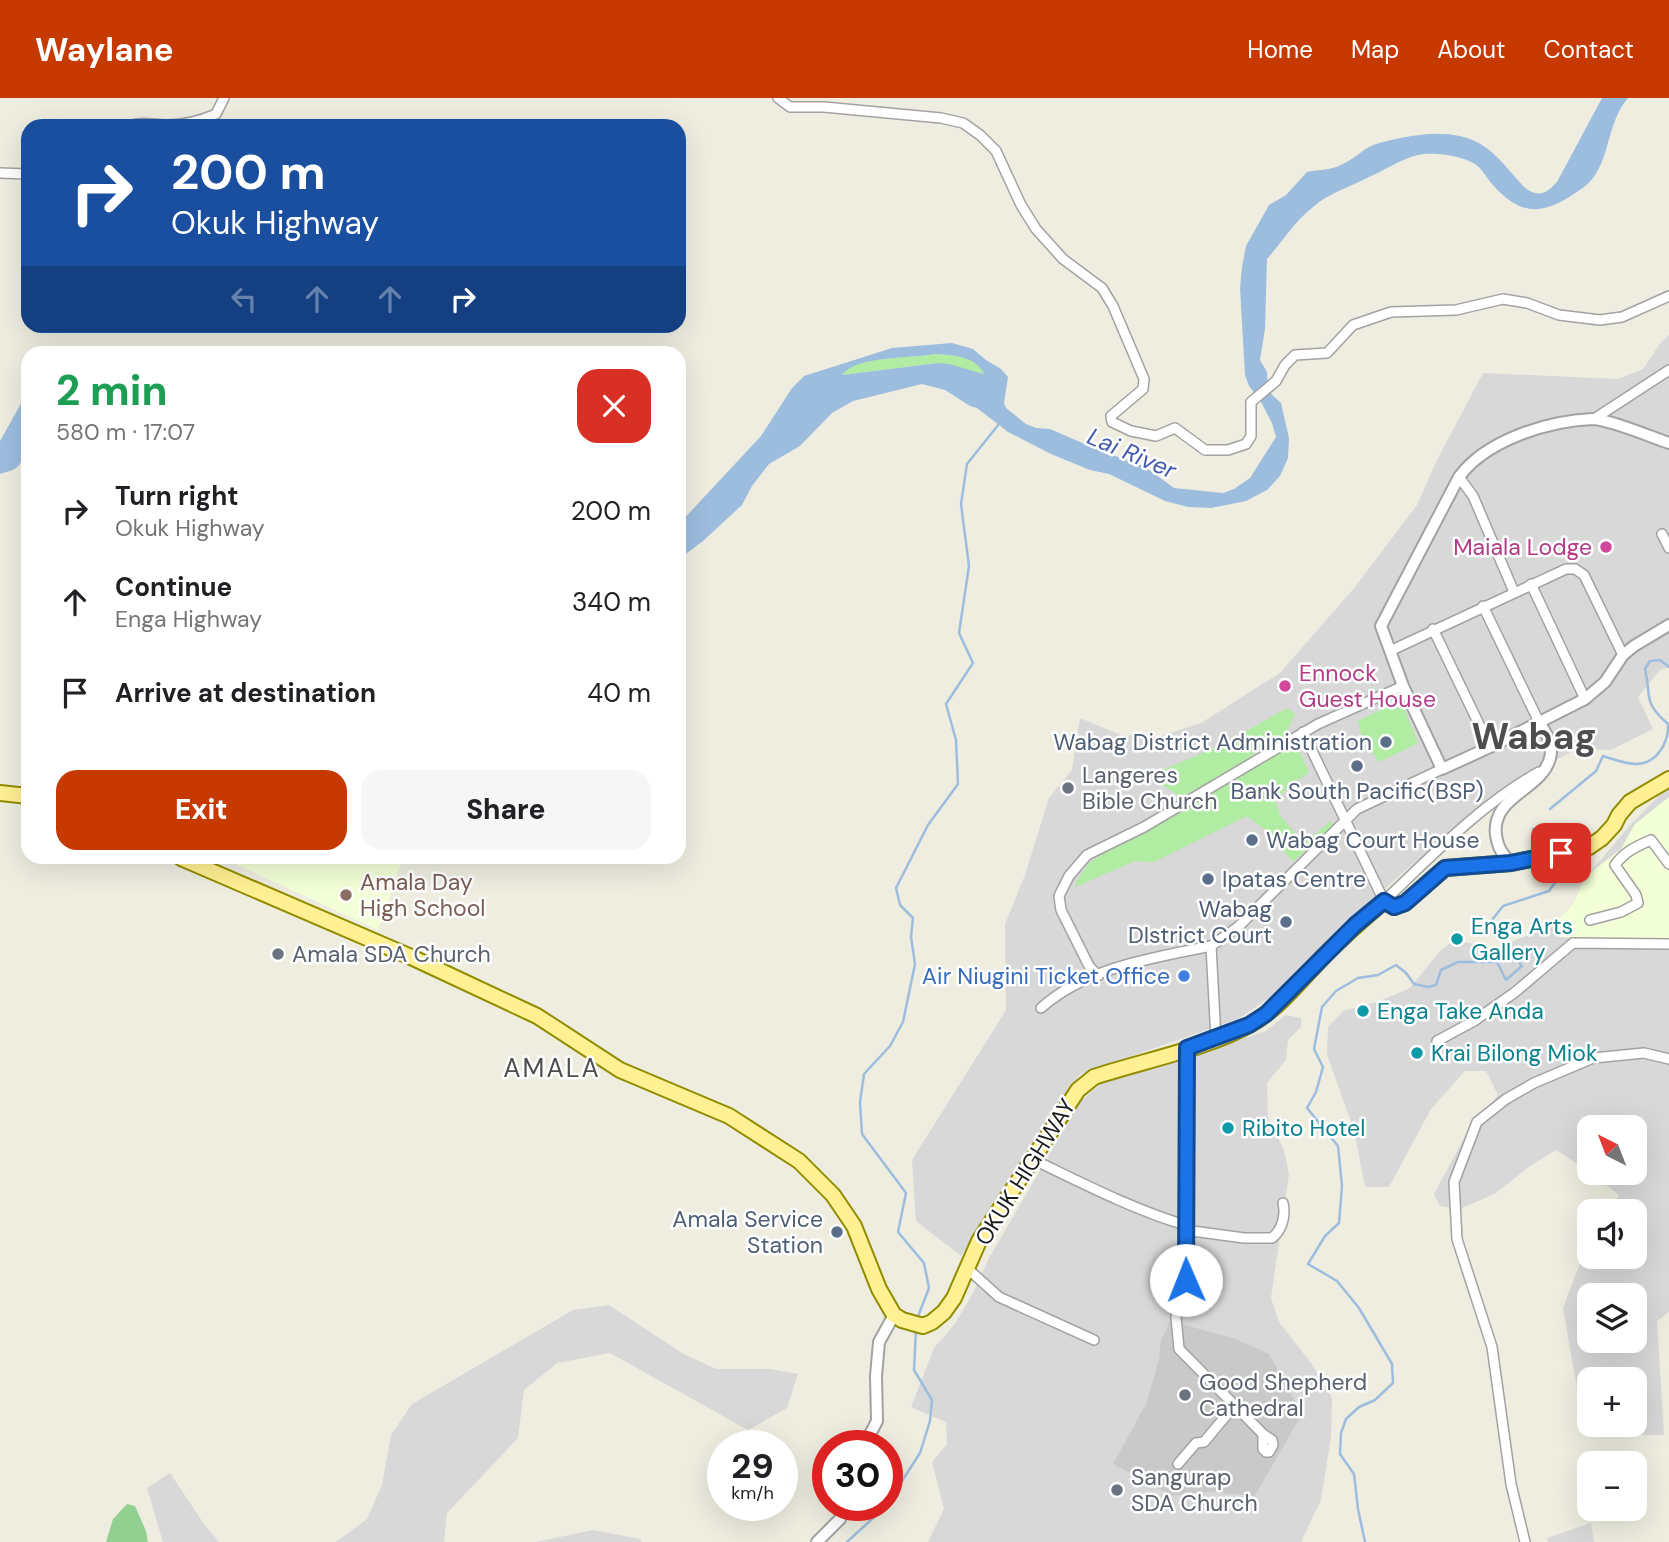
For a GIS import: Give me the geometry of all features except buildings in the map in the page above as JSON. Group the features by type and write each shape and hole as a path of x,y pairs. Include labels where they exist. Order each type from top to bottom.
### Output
{"main road":[{"name":"OKUK HIGHWAY","path":"898,1317 923,1326 944,1312 954,1298 979,1241 1031,1159 1078,1090 1094,1077 1216,1039 1249,1025 1266,1014 1355,925 1384,901 1394,907 1405,903 1445,868 1511,863 1589,847 1614,825 1630,802 1669,779"},
{"path":"0,793 21,795"},
{"path":"195,864 411,957 524,1010 620,1070 729,1116 799,1161 833,1195 854,1226 879,1289 898,1317"}],"street":[{"path":"205,119 216,114 224,98"},
{"path":"778,98 790,107 824,107 940,118 963,123 980,135 996,151 1021,205 1036,229 1063,258 1102,288 1112,306 1144,379 1143,388 1118,408 1111,416 1112,422 1131,431 1156,436 1175,428 1199,448 1228,450 1242,446 1250,439 1250,406 1254,397 1273,384 1284,365 1295,355 1323,355 1353,325 1391,312 1456,310 1503,299 1527,303 1559,315 1600,320 1622,317 1669,296"},
{"path":"0,173 21,174"},
{"path":"1441,769 1381,626 1459,478 1478,458 1521,434 1534,432 1557,422 1594,419 1669,370"},
{"path":"1594,419 1669,442"},
{"path":"1459,478 1473,496 1514,592"},
{"path":"1662,534 1669,548"},
{"path":"1392,649 1531,584 1566,569 1575,569 1584,575 1623,655"},
{"path":"1531,584 1585,699"},
{"path":"1483,606 1550,742 1551,756 1546,768 1509,801 1497,816 1496,833 1500,852 1511,863"},
{"path":"1041,1008 1053,998 1140,959 1211,946 1238,928 1357,809 1585,699 1605,682 1623,655 1669,625"},
{"path":"1433,629 1490,747"},
{"path":"1098,976 1061,911 1059,896 1069,876 1087,855 1143,827 1303,732 1404,686"},
{"path":"1303,732 1384,901 1487,809 1520,783 1546,768"},
{"path":"1590,919 1621,912 1637,903 1636,895 1615,865 1620,857 1651,841 1669,864"},
{"path":"1437,1041 1474,1021 1514,993 1573,943 1669,944"},
{"path":"1211,946 1216,1039"},
{"path":"1187,1048 1186,1280 1176,1317 1179,1349 1263,1434"},
{"path":"1525,1542 1509,1472 1492,1347 1457,1239 1454,1182 1477,1122 1506,1099 1534,1083 1593,1058 1644,1053 1669,1059"},
{"path":"1031,1159 1185,1228 1244,1238 1272,1238 1280,1232 1285,1210 1283,1203"},
{"path":"968,1269 999,1297 1094,1340"},
{"path":"873,1430 877,1422 876,1376 879,1342 898,1317"},
{"path":"1178,1464 1196,1443 1204,1442 1235,1405"},
{"path":"817,1542 838,1521"}],"shaded area":[{"path":"1669,335 1669,667 1660,670 1638,697 1653,729 1611,750 1577,749 1518,780 1407,869 1322,945 1278,992 1238,1019 1080,1074 961,1256 916,1221 912,1160 1006,1010 1005,924 1025,875 1049,798 1072,770 1080,718 1121,735 1158,737 1201,723 1280,673 1355,587 1417,505 1436,462 1483,373 1618,379 1643,369 1661,342"},
{"path":"1669,786 1669,1312 1657,1321 1664,1435 1647,1435 1647,1367 1577,1367 1577,1389 1563,1308 1578,1269 1647,1269 1647,1199 1617,1199 1619,1195 1606,1185 1647,1185 1647,1115 1577,1115 1577,1163 1556,1150 1530,1166 1496,1193 1460,1209 1440,1206 1434,1194 1470,1127 1498,1095 1486,1071 1465,1071 1431,1109 1389,1187 1365,1187 1354,1130 1327,1055 1328,1027 1343,1011 1380,1001 1410,988 1440,951 1454,940 1496,948 1536,932 1560,918 1573,904 1583,881 1630,825"},
{"path":"1669,797 1669,942 1560,937 1560,918 1573,904 1583,881 1621,849 1635,824"},
{"name":"Amala Day High School","path":"235,864 401,864 378,930"},
{"path":"1285,1015 1301,1018 1301,1027 1288,1040 1286,1060 1267,1083 1268,1117 1284,1150 1289,1174 1271,1298 1279,1322 1311,1363 1332,1398 1331,1437 1321,1500 1301,1542 928,1542 944,1509 932,1462 947,1444 946,1422 911,1407 934,1348 954,1325 973,1293 989,1258 1080,1102 1099,1085 1266,1031"},
{"path":"609,1305 682,1353 716,1369 770,1369 798,1374 787,1408 748,1430 610,1353 557,1363 524,1390 518,1438 447,1513 444,1542 336,1542 367,1519 382,1485 391,1435 412,1404 573,1310"},
{"path":"1170,1321 1236,1339 1269,1354 1302,1414 1255,1496 1209,1492 1173,1496 1113,1464 1146,1404 1159,1359 1161,1340"},
{"path":"170,1473 219,1542 163,1542 147,1488"},
{"path":"1591,1523 1594,1542 1548,1542 1547,1538"},
{"path":"593,1530 640,1539 642,1542 536,1542"}],"green space":[{"path":"935,354 970,360 981,368 984,374 938,363 842,375 859,364 871,361"},
{"path":"1401,700 1418,743 1379,762 1362,737 1358,721"},
{"path":"1287,708 1295,714 1284,737 1264,745 1239,766 1181,797 1158,782 1163,770 1223,744"},
{"path":"1292,745 1298,748 1309,772 1275,801 1281,817 1304,843 1331,821 1333,826 1293,862 1269,833 1247,816 1154,862 1135,861 1075,887 1089,863 1122,841 1157,824"},
{"path":"127,1504 135,1506 148,1542 106,1542 113,1519"}],"water":[{"path":"1602,98 1628,98 1615,120 1604,157 1593,178 1559,203 1536,209 1515,204 1474,164 1452,156 1431,154 1405,159 1333,194 1300,219 1267,259 1265,329 1260,360 1267,372 1268,391 1281,403 1289,438 1288,458 1280,476 1267,490 1246,501 1211,508 1188,507 1165,501 1109,474 1090,470 1051,454 1008,432 977,408 945,390 922,384 853,401 832,413 800,446 769,464 742,505 686,554 686,516 761,436 792,388 804,376 892,348 952,343 973,349 1008,377 1004,403 1006,408 1026,424 1050,429 1144,466 1174,488 1223,493 1234,489 1250,478 1276,437 1272,423 1245,375 1240,288 1246,246 1269,205 1286,195 1307,172 1338,166 1376,144 1430,134 1470,139 1488,149 1524,187 1534,193 1549,189 1557,182","holes":["935,354 956,356 975,363 984,374 938,363 842,375 859,364 872,361"]},
{"path":"21,404 21,462 16,468 0,474 0,441"}],"waterway":[{"path":"917,1319 929,1288 924,1263 898,1232 906,1193 862,1134 860,1102 864,1074 890,1046 903,1022 915,964 911,937 913,918 900,905 896,888 928,825 958,784 956,740 946,704 973,663 959,633 969,566 961,504 967,464 999,424"},
{"path":"1550,809 1596,771 1603,756 1636,764 1656,756 1664,745 1668,724 1651,704 1645,669 1650,661 1660,660 1669,667"},
{"path":"1533,829 1535,844"},
{"path":"1365,1542 1354,1474 1340,1454 1341,1433 1346,1419 1359,1407 1375,1400 1393,1383 1392,1364 1359,1308 1337,1281 1308,1264 1325,1236 1339,1223 1342,1186 1338,1146 1307,1108 1316,1092 1323,1067 1314,1049 1322,1007 1336,991 1358,978 1378,975 1396,965 1414,984 1428,987 1436,985 1441,970 1458,962 1497,962 1506,980 1522,966 1511,953 1510,945 1494,934 1492,920 1503,906 1549,891 1557,880"},
{"path":"847,1542 897,1496 902,1481 920,1453 930,1421 932,1400 914,1370 916,1329"}],"place":[{"name":"Maiala Lodge","path":"1606,547"},
{"name":"Ennock Guest House","path":"1285,686"},
{"name":"Wabag District Administration","path":"1386,742"},
{"name":"Bank South Pacific(BSP)","path":"1357,766"},
{"name":"Langeres Bible Church","path":"1068,788"},
{"name":"Wabag Court House","path":"1252,840"},
{"name":"Ipatas Centre","path":"1208,879"},
{"name":"Amala Day High School","path":"346,895"},
{"name":"Wabag DIstrict Court","path":"1286,922"},
{"name":"Enga Arts Gallery","path":"1457,939"},
{"name":"Amala SDA Church","path":"278,954"},
{"name":"Air Niugini Ticket Office","path":"1184,976"},
{"name":"Enga Take Anda","path":"1363,1011"},
{"name":"Krai Bilong Miok","path":"1417,1053"},
{"name":"Ribito Hotel","path":"1228,1128"},
{"name":"Amala Service Station","path":"837,1232"},
{"name":"Good Shepherd Cathedral","path":"1185,1395"},
{"name":"Sangurap SDA Church","path":"1117,1490"}],"district":[{"name":"Wabag","path":"1534,736"},
{"name":"AMALA","path":"552,1068"}],"route":[{"path":"1186,1280 1187,1048 1249,1025 1266,1014 1355,925 1384,901 1394,907 1405,903 1445,868 1511,863 1561,853"}],"water label":[{"name":"Lai River","path":"1132,453"}]}
